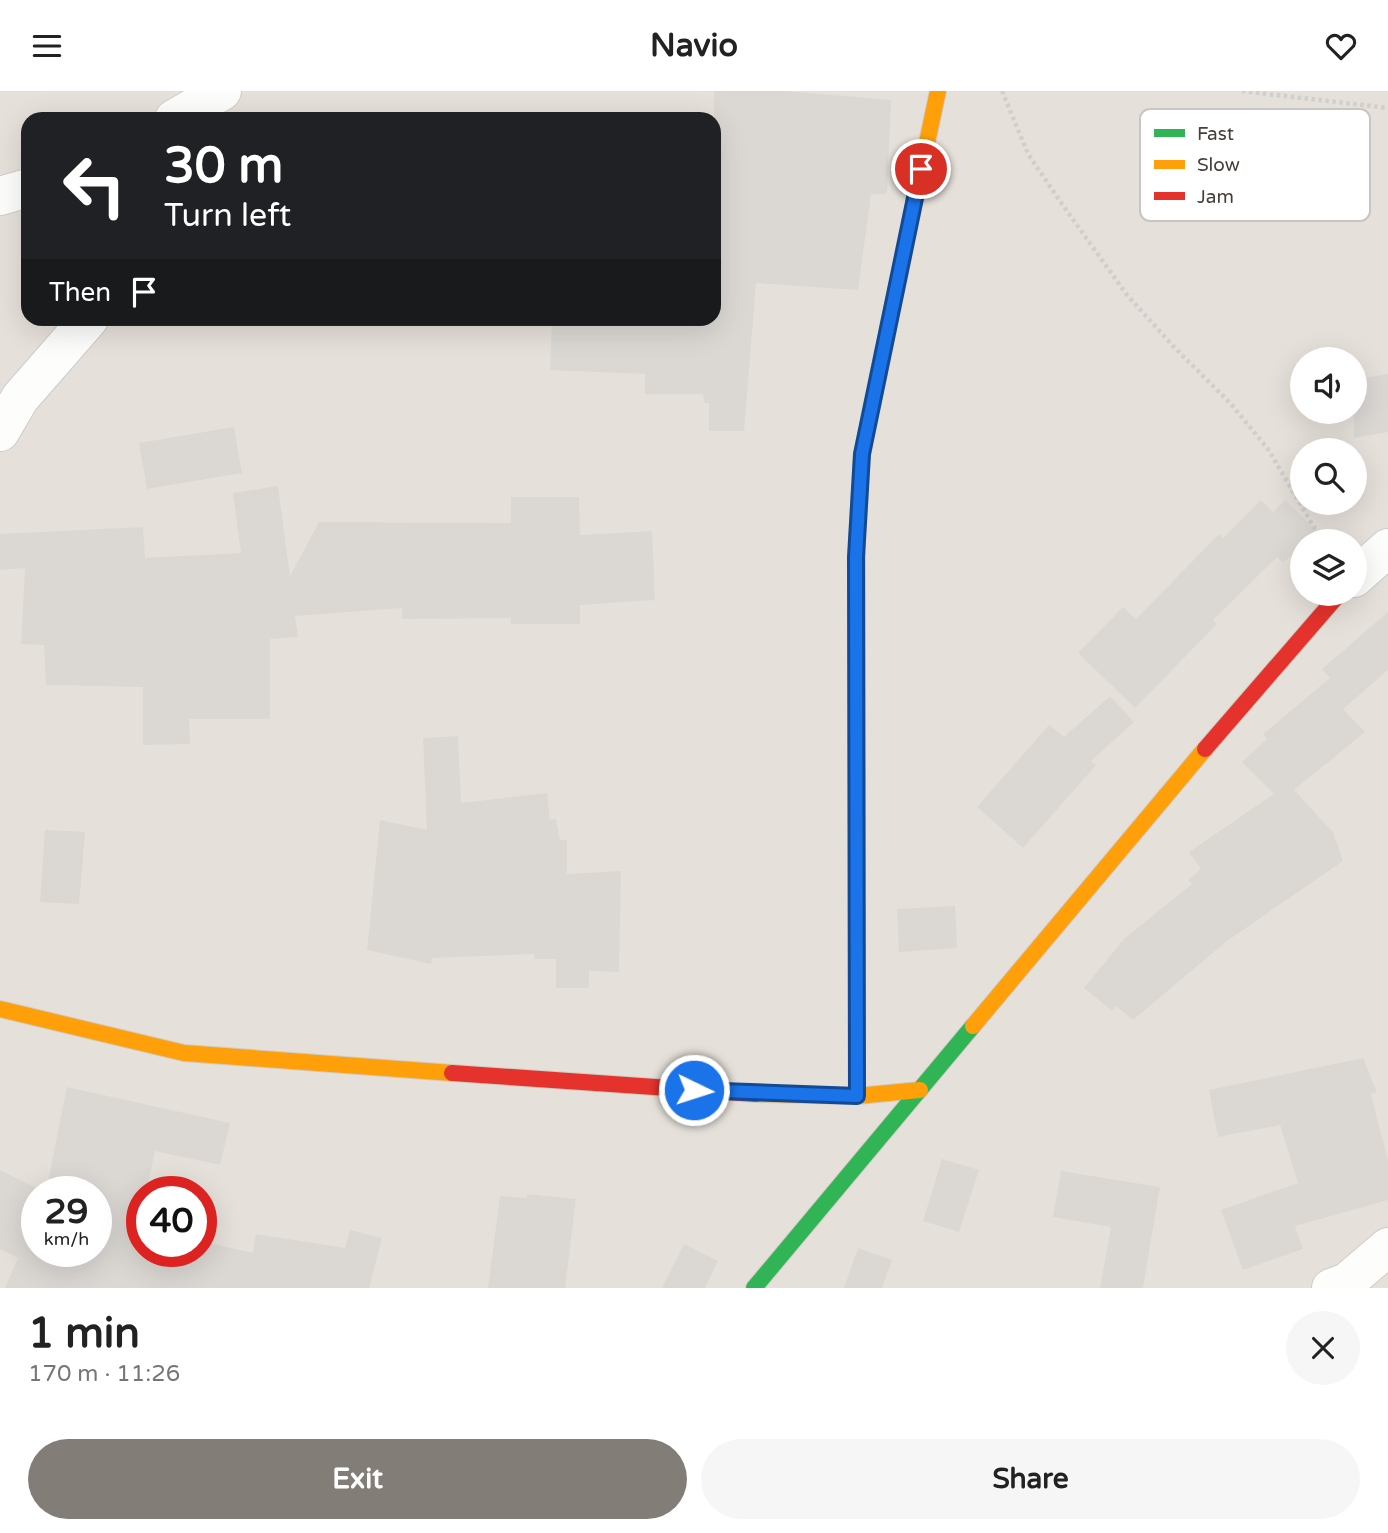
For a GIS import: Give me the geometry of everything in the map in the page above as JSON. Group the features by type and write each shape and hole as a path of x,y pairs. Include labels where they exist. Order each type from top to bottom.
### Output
{"street":[{"path":"189,112 222,91"},
{"path":"857,1096 856,557 862,454 938,91"},
{"path":"0,196 21,190"},
{"path":"0,432 20,398 83,326"},
{"path":"1367,567 1388,548"},
{"path":"754,1288 1235,713 1329,606"},
{"path":"0,1009 184,1053 748,1094 857,1096 920,1090"},
{"path":"1331,1288 1347,1283 1388,1247"}],"path":[{"path":"1002,91 1028,154 1064,207 1127,295 1231,404 1268,449 1315,529"},
{"path":"1242,91 1388,108"}],"shaded area":[{"path":"0,91 1388,91 1388,1288 0,1288"}],"building":[{"path":"714,91 784,91 891,100 887,194 871,194 858,290 756,283 744,431 709,431 709,403 704,403 703,394 645,394 645,374 550,370 552,326 721,326 721,112 714,112"},
{"path":"1388,374 1388,432 1354,438 1354,424 1367,424 1367,378"},
{"path":"234,427 242,473 147,489 139,443"},
{"path":"278,486 290,576 319,522 511,523 511,497 579,497 580,535 652,531 655,600 580,605 580,624 511,624 511,618 402,619 402,608 295,616 298,637 270,639 270,719 189,719 190,744 143,745 143,687 46,685 44,645 21,644 25,568 0,570 0,534 143,527 145,558 241,553 233,493"},
{"path":"1261,500 1273,512 1285,500 1290,505 1290,515 1300,515 1315,529 1290,529 1290,556 1283,563 1277,557 1213,620 1217,624 1135,708 1078,653 1123,607 1136,619 1219,534 1223,538"},
{"path":"1388,612 1388,670 1343,709 1365,732 1294,790 1333,832 1343,861 1227,941 1133,1020 1116,1006 1112,1011 1084,988 1124,939 1192,884 1188,880 1201,869 1189,852 1274,794 1242,762 1267,739 1263,734 1330,678 1322,669"},
{"path":"1110,696 1134,722 1091,761 1096,765 1023,848 977,807 1049,725 1064,737"},
{"path":"458,736 461,803 547,793 550,820 556,819 560,840 567,840 567,874 621,871 619,972 589,971 589,988 556,988 556,959 534,959 534,954 432,958 431,964 367,950 380,820 427,830 423,738"},
{"path":"45,830 85,832 79,904 40,902"},
{"path":"955,906 957,948 899,952 897,909"},
{"path":"1363,1058 1377,1092 1371,1094 1388,1161 1388,1200 1295,1226 1303,1249 1243,1270 1221,1210 1298,1183 1280,1125 1218,1137 1209,1090"},
{"path":"67,1087 230,1123 220,1165 155,1151 150,1176 126,1176 126,1267 217,1267 217,1245 253,1253 256,1234 345,1248 350,1230 382,1238 369,1288 5,1288 18,1258 0,1249 0,1170 21,1180 21,1267 112,1267 112,1176 49,1176"},
{"path":"942,1159 979,1170 959,1232 923,1221"},
{"path":"1061,1171 1160,1187 1143,1288 1100,1288 1111,1227 1053,1217"},
{"path":"527,1194 576,1199 565,1288 488,1288 500,1196 527,1198"},
{"path":"684,1244 718,1261 705,1288 662,1288"},
{"path":"858,1248 892,1260 882,1288 844,1288"}],"traffic: fast":[{"path":"857,542 862,454 916,194"},
{"path":"754,1288 973,1026"}],"traffic: slow":[{"path":"916,194 938,91"},
{"path":"973,1026 1205,749"},
{"path":"0,1009 184,1053 452,1073"},
{"path":"756,1094 857,1096 920,1090"}],"traffic: jam":[{"path":"857,542 857,1096"},
{"path":"1205,749 1329,606"},
{"path":"452,1073 756,1094"}],"route":[{"path":"694,1090 857,1096 856,557 862,454 921,169"}]}
